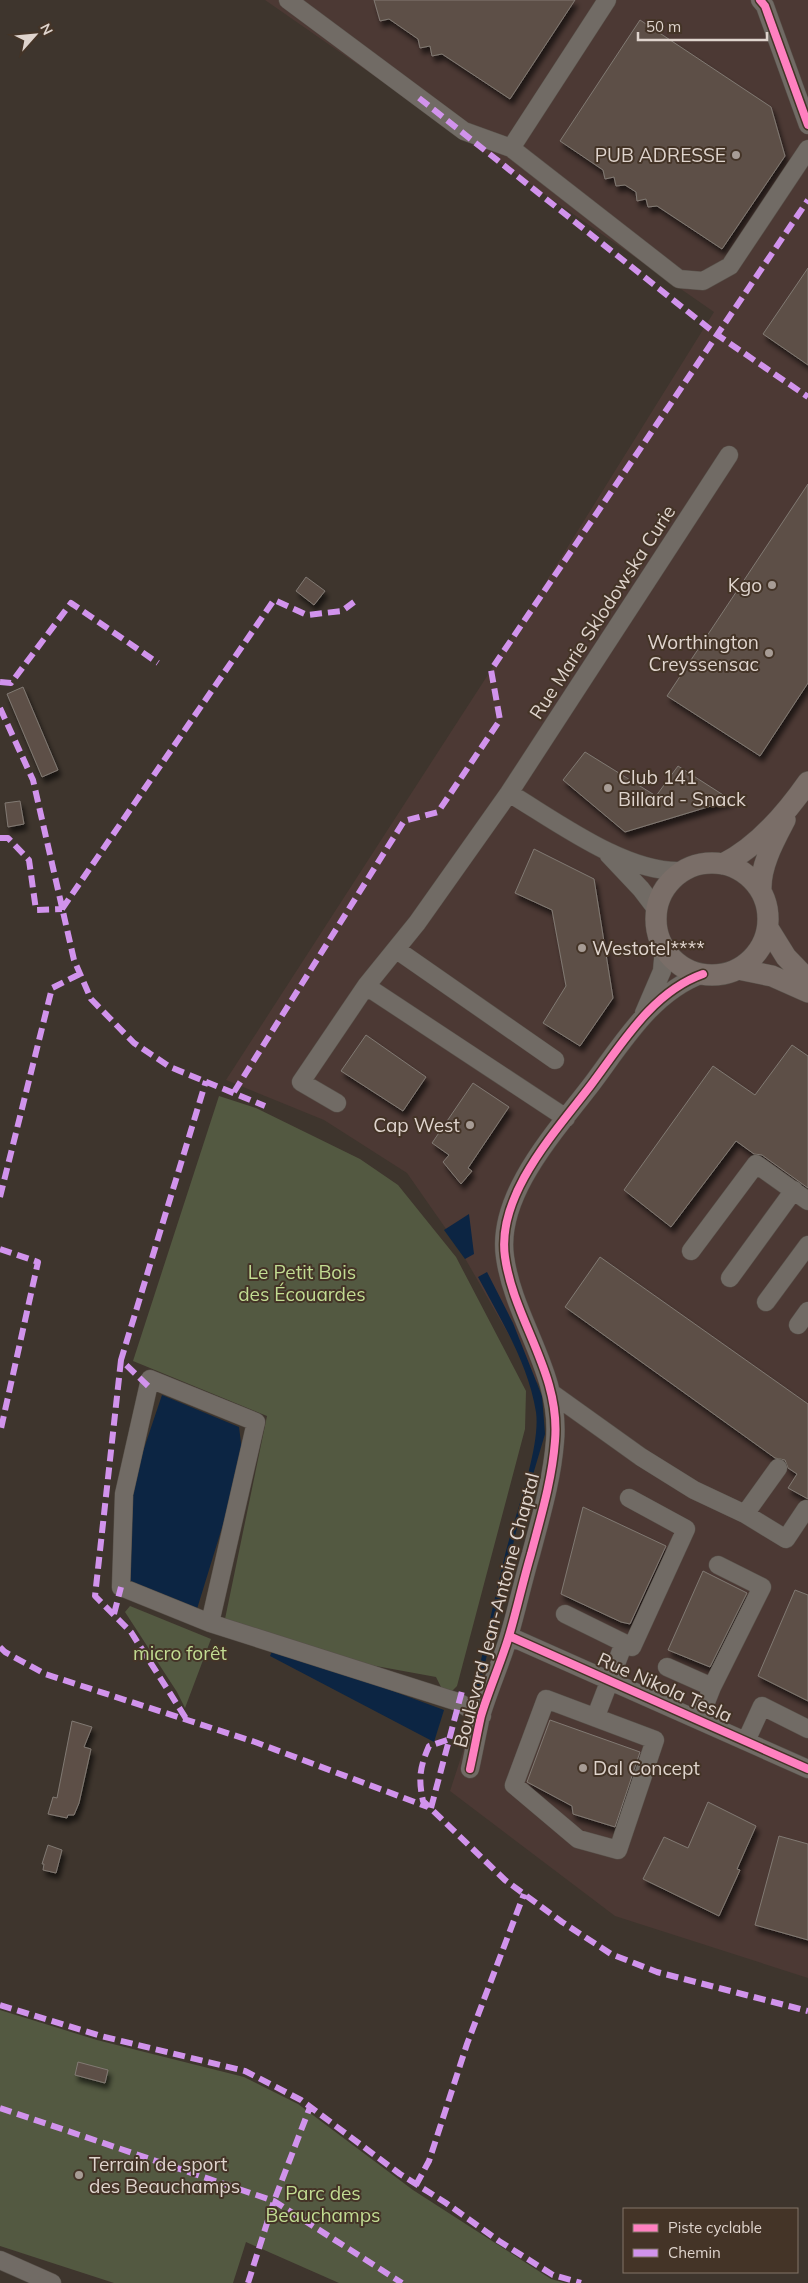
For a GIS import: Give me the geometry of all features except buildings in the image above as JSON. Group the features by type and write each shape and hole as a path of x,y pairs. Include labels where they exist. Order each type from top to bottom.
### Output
{"main road":[{"path":"761,890 745,873 723,864 702,864 681,871 665,888 657,910 656,923 664,948 674,960 688,970 703,974 722,974 738,969 758,952 768,928 767,908 761,890 762,877 768,855 794,802 808,782"},
{"path":"723,864 752,844 794,802"},
{"path":"768,928 786,957 808,980"},
{"path":"738,969 772,976 808,992"}],"street":[{"path":"288,0 464,131 511,148 679,279 703,281 730,266 808,149"},
{"path":"511,148 607,0"},
{"path":"760,0 765,6 808,125"},
{"name":"Rue Marie Sklodowska Curie","path":"336,1103 301,1082 366,986 397,950 509,793 729,455"},
{"path":"509,793 604,850 654,869 681,871"},
{"path":"604,850 642,889 657,910"},
{"name":"Boulevard Jean-Antoine Chaptal","path":"643,1016 662,971 664,948"},
{"path":"397,950 555,1060"},
{"name":"Boulevard Jean-Antoine Chaptal","path":"470,1769 482,1716 509,1636 550,1486 555,1438 553,1394 536,1344 511,1286 505,1256 504,1237 511,1207 525,1177 545,1144 643,1016 682,984 703,974"},
{"path":"366,986 566,1118"},
{"path":"691,1251 756,1164 808,1201"},
{"path":"730,1278 794,1190"},
{"path":"766,1302 808,1245"},
{"path":"210,1622 256,1422 150,1380 124,1494 121,1587 210,1622 458,1702 482,1716"},
{"path":"553,1394 641,1458 694,1490 745,1514 786,1539 806,1509"},
{"path":"745,1514 778,1468"},
{"path":"565,1614 632,1646 686,1529 629,1498"},
{"path":"699,1720 712,1687 762,1587 718,1565"},
{"name":"Rue Nikola Tesla","path":"509,1636 808,1769"},
{"path":"596,1716 608,1680 624,1643"},
{"path":"667,1667 712,1687"},
{"path":"546,1699 596,1716 655,1740 618,1850 578,1839 514,1785 546,1699"},
{"path":"746,1741 762,1706 808,1729"},
{"path":"0,2260 52,2283"}],"shaded area":[{"path":"265,0 808,0 808,1978 615,1916 450,1791 560,1453 561,1408 534,1379 458,1246 407,1173 324,1120 226,1080 491,670 714,312"}],"green space":[{"name":"Le Petit Bois des Écouardes","path":"219,1096 256,1108 360,1159 398,1185 456,1257 526,1391 525,1429 457,1686 446,1697 436,1677 354,1662 295,1644 225,1619 267,1416 133,1361"},
{"name":"micro forêt","path":"130,1606 211,1639 185,1708 177,1692 125,1612"},
{"name":"Parc des Beauchamps","path":"0,2010 97,2040 244,2077 298,2104 413,2190 551,2279 565,2283 339,2283 246,2242 233,2283 114,2283 0,2246"}],"water":[{"path":"469,1214 474,1254 465,1259 444,1230"},
{"path":"487,1272 513,1323 542,1396 545,1434 516,1532 478,1693 474,1692 505,1555 531,1463 536,1427 536,1412 527,1376 513,1342 478,1277"},
{"path":"162,1395 239,1427 243,1459 197,1609 130,1583 131,1487"},
{"path":"274,1647 444,1710 434,1742 270,1656"}],"marked path":[{"path":"419,98 716,334 808,397"},
{"path":"234,1092 404,821 438,812 500,720 491,670 808,200"},
{"path":"62,909 274,600 307,615 342,611 354,602"},
{"path":"0,682 11,683 71,603 158,663"},
{"path":"0,708 33,780 74,960 91,999 134,1043 170,1067 265,1106"},
{"path":"0,838 8,838 29,860 36,910 62,909"},
{"path":"0,1197 52,988 80,974"},
{"path":"148,1386 121,1360 206,1081"},
{"path":"0,1249 38,1262 0,1433"},
{"path":"121,1360 95,1596 131,1632 187,1720"},
{"path":"114,1614 121,1587"},
{"path":"0,1647 5,1652 45,1674 255,1742 428,1807"},
{"path":"431,1808 462,1691"},
{"path":"447,1740 429,1746 426,1753 420,1779 423,1801 505,1880 562,1922 611,1954 657,1972 808,2011"},
{"path":"416,2185 429,2161 467,2044 524,1894"},
{"path":"0,2005 101,2036 245,2071 301,2100 400,2174 446,2203 499,2241 553,2275 581,2283"},
{"path":"248,2283 274,2201 310,2107"},
{"path":"0,2108 274,2201 402,2283"}],"cycle path":[{"path":"760,0 765,6 808,125"},
{"path":"470,1769 481,1716 509,1636 542,1512 549,1484 555,1441 555,1416 551,1393 544,1370 517,1303 505,1257 505,1234 510,1210 519,1187 546,1143 640,1021 668,993 685,982 703,974"},
{"path":"509,1636 808,1769"}],"place":[{"name":"PUB ADRESSE","path":"736,155"},
{"name":"Kgo","path":"772,585"},
{"name":"Worthington Creyssensac","path":"769,653"},
{"name":"Club 141 Billard - Snack","path":"608,788"},
{"name":"Westotel****","path":"582,948"},
{"name":"Cap West","path":"470,1125"},
{"name":"Dal Concept","path":"583,1768"},
{"name":"Terrain de sport des Beauchamps","path":"79,2175"}]}
